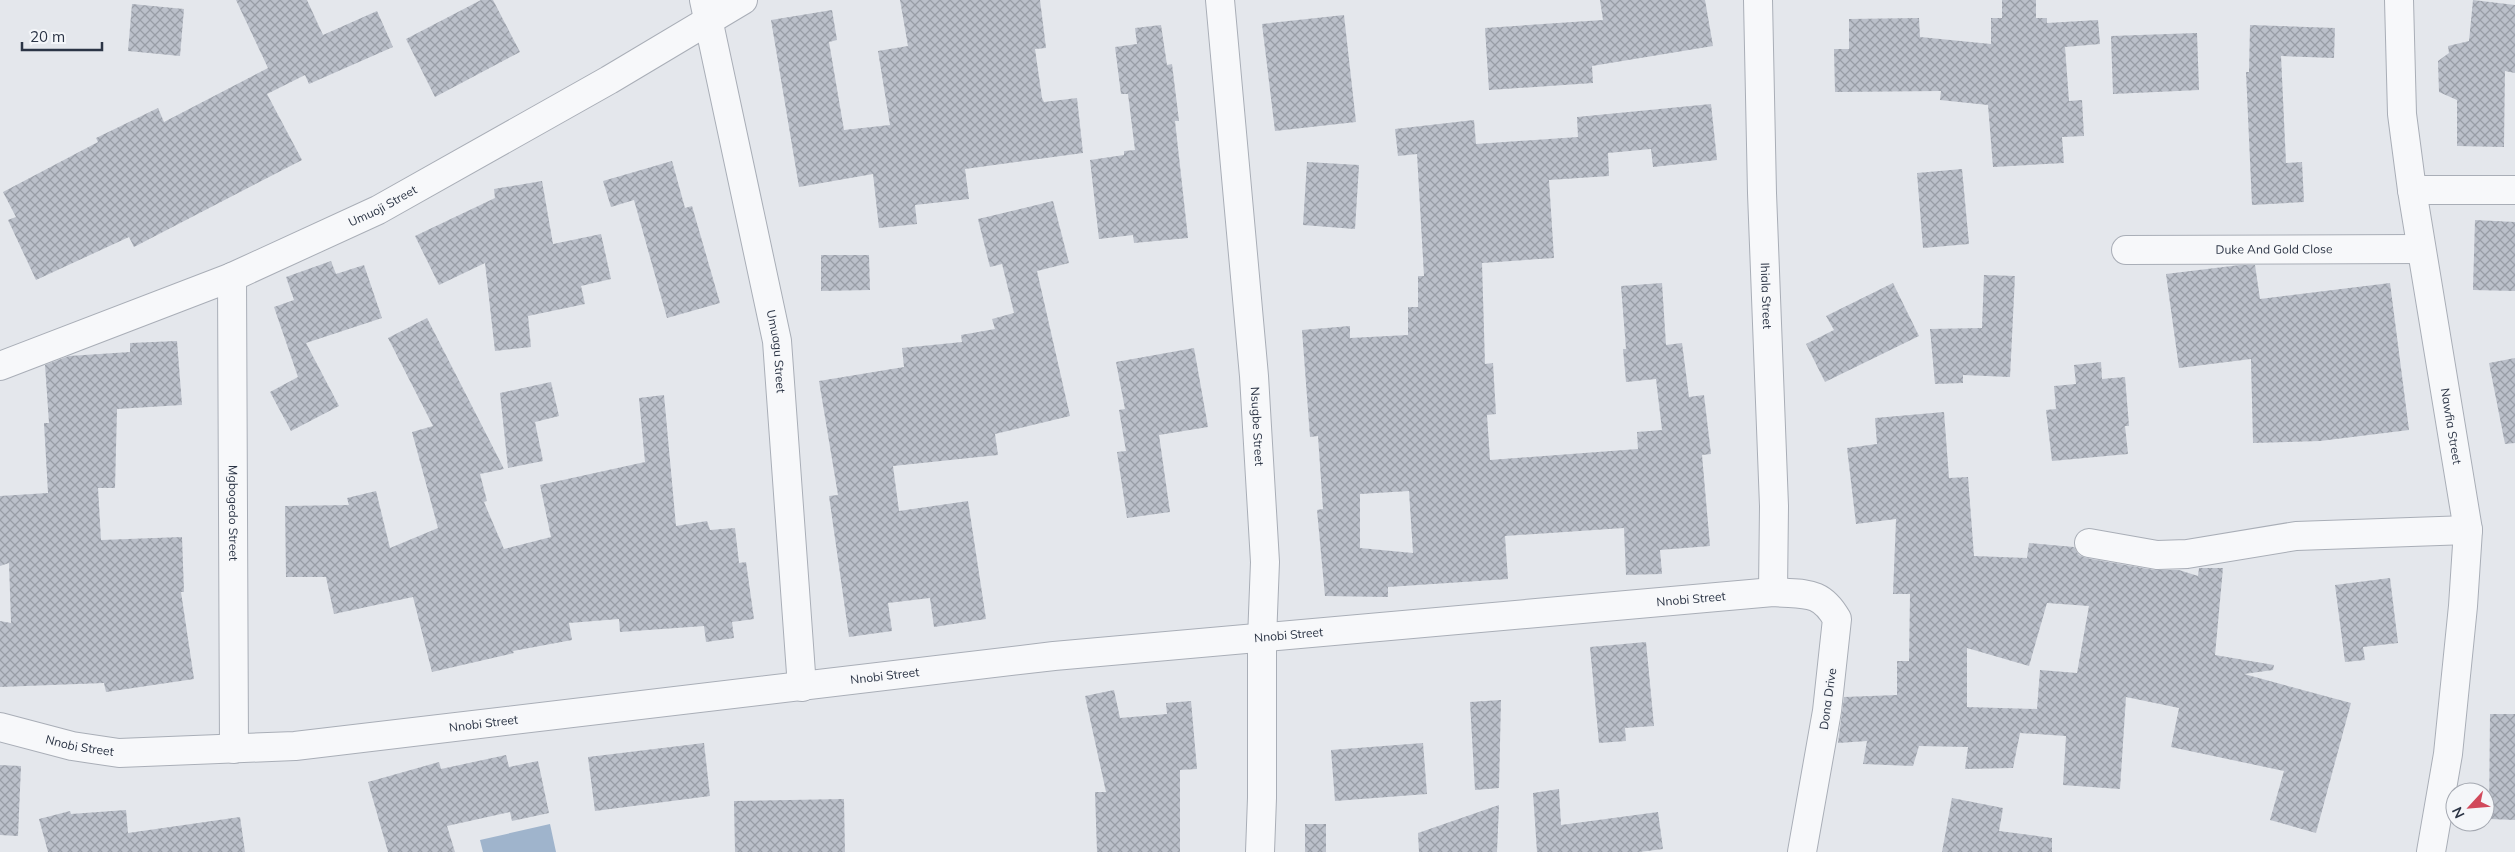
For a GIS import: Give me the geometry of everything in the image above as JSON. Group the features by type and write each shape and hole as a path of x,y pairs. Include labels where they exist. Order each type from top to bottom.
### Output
{"street":[{"name":"Umuoji Street","path":"0,366 232,277 378,210 706,10 743,0"},
{"name":"Nsugbe Street","path":"1220,0 1254,376 1265,562 1262,639 1260,852"},
{"name":"Ihiala Street","path":"1758,0 1762,193 1774,506 1773,592"},
{"name":"Nawfia Street","path":"2399,0 2402,114 2420,248 2468,530 2463,606 2448,754 2432,852"},
{"name":"Umuagu Street","path":"706,10 777,341 802,687"},
{"path":"2412,190 2515,190"},
{"name":"Duke And Gold Close","path":"2126,250 2420,248"},
{"name":"Mgbogedo Street","path":"232,277 234,749"},
{"path":"2089,543 2157,555 2187,554 2296,536 2468,530"},
{"name":"Nnobi Street","path":"0,727 72,746 120,753 295,746 500,720 802,687 1054,656 1262,639 1773,592"},
{"name":"Dona Drive","path":"1773,592 1818,596 1829,606 1836,619 1828,711 1802,852"}],"water":[{"path":"550,824 556,852 483,852 480,840"}],"building":[{"path":"236,0 307,0 323,35 377,11 393,47 309,84 305,75 267,94 302,160 134,247 129,237 36,280 8,220 16,217 3,192 98,142 96,138 158,108 164,122 268,68"},
{"path":"481,0 493,0 520,52 435,97 406,39"},
{"path":"900,0 1040,0 1046,48 1035,49 1042,98 1044,102 1077,98 1083,153 965,169 969,199 915,205 917,224 879,228 873,174 799,187 771,20 832,10 837,40 829,42 844,130 890,125 878,51 908,46"},
{"path":"1600,0 1705,0 1713,46 1592,66 1593,83 1489,90 1485,28 1603,20"},
{"path":"2002,0 2036,0 2036,18 2047,18 2047,23 2098,20 2100,44 2065,47 2069,101 2082,100 2084,136 2062,137 2064,163 1993,167 1988,105 1940,100 1941,91 1835,92 1834,49 1849,49 1849,19 1919,18 1920,37 1991,44 1991,18 2002,18"},
{"path":"2473,0 2515,5 2515,73 2505,71 2504,147 2457,146 2457,100 2439,92 2438,61 2449,53 2448,46 2469,41"},
{"path":"132,4 184,9 180,56 128,51"},
{"path":"1344,15 1356,122 1275,131 1262,24"},
{"path":"1161,25 1167,65 1172,64 1179,121 1175,121 1188,238 1134,243 1133,235 1099,239 1090,160 1124,155 1124,151 1135,150 1128,94 1121,94 1115,47 1137,44 1135,28"},
{"path":"2250,25 2335,28 2334,58 2281,56 2286,163 2302,162 2304,202 2252,205 2246,72 2249,72"},
{"path":"2197,33 2199,90 2113,94 2111,36"},
{"path":"1711,104 1717,160 1653,167 1651,149 1608,153 1609,176 1549,180 1554,258 1482,263 1485,364 1493,363 1496,414 1487,415 1490,460 1638,449 1637,432 1662,430 1656,379 1626,382 1623,349 1626,349 1621,286 1662,283 1666,345 1682,343 1689,397 1704,395 1711,454 1702,455 1710,546 1660,550 1662,574 1626,575 1624,528 1505,536 1508,579 1388,587 1388,597 1325,596 1317,510 1323,509 1318,436 1310,437 1302,330 1350,326 1350,338 1408,335 1408,307 1418,307 1418,276 1424,276 1417,154 1398,156 1395,129 1474,120 1476,144 1578,137 1577,117","holes":["1409,491 1413,553 1360,548 1360,494"]},
{"path":"672,161 685,208 692,206 720,303 667,318 634,200 611,207 603,181"},
{"path":"1307,162 1359,165 1355,229 1303,225"},
{"path":"1962,169 1969,244 1923,248 1917,173"},
{"path":"542,181 553,244 601,234 611,279 581,286 585,304 528,316 531,347 495,351 485,263 439,285 415,236 495,198 494,189"},
{"path":"1053,201 1069,263 1037,271 1070,416 995,434 998,455 893,466 899,511 968,501 986,619 934,627 930,598 888,603 892,631 849,637 829,496 838,495 819,381 904,367 902,348 962,342 961,335 995,329 992,319 1014,313 1002,264 990,267 978,219"},
{"path":"2475,220 2515,222 2515,291 2473,290"},
{"path":"821,255 869,255 870,290 821,291"},
{"path":"331,261 336,274 364,265 382,318 306,343 339,406 291,431 270,392 298,377 274,307 294,300 286,277"},
{"path":"2240,265 2255,265 2260,299 2390,283 2409,430 2320,441 2253,443 2251,359 2179,368 2166,274"},
{"path":"1984,275 2015,276 2010,377 1963,375 1963,383 1935,384 1930,329 1982,328"},
{"path":"1893,283 1919,336 1825,382 1806,344 1834,330 1826,316"},
{"path":"427,318 504,469 480,474 487,501 484,502 504,549 551,537 540,485 645,462 639,398 664,395 676,526 707,521 710,530 735,528 739,563 746,562 754,619 732,622 734,638 706,642 704,626 620,632 619,619 569,623 572,640 513,651 514,653 432,672 413,597 334,614 326,577 286,577 285,506 349,505 347,498 376,491 390,548 438,528 412,432 433,426 388,338"},
{"path":"177,341 182,405 117,409 115,488 98,488 101,540 182,537 184,592 181,592 194,679 106,692 104,683 0,687 0,621 11,623 9,563 0,566 0,496 48,493 44,423 49,423 45,365 69,356 130,352 130,343"},
{"path":"1194,348 1208,427 1159,435 1170,512 1127,518 1117,452 1126,451 1119,410 1125,409 1116,362"},
{"path":"2515,358 2515,443 2505,444 2489,363"},
{"path":"2101,362 2102,379 2125,377 2129,426 2125,426 2128,454 2052,461 2046,410 2056,409 2054,386 2076,384 2074,365"},
{"path":"551,382 559,416 535,422 543,461 508,468 500,393"},
{"path":"1944,412 1949,478 1968,477 1974,556 2027,558 2029,543 2074,547 2079,555 2086,558 2154,570 2179,570 2198,576 2199,568 2223,568 2215,655 2274,665 2273,670 2244,674 2351,703 2316,833 2270,820 2284,771 2171,747 2179,708 2126,697 2120,789 2063,785 2066,736 2020,733 2013,768 1965,769 1968,747 1919,746 1913,766 1863,764 1867,741 1838,743 1844,697 1897,695 1897,661 1909,661 1910,594 1893,594 1896,519 1856,524 1847,448 1877,444 1875,418","holes":["2047,603 2089,606 2077,673 2040,670 2037,709 1967,707 1967,648 2029,666"]},
{"path":"2390,578 2398,643 2363,647 2365,660 2345,662 2335,585"},
{"path":"1646,642 1654,726 1625,728 1626,741 1599,743 1590,647"},
{"path":"1114,690 1120,718 1167,714 1166,703 1191,701 1197,769 1180,770 1180,852 1097,852 1095,792 1106,792 1085,696"},
{"path":"1501,700 1499,788 1475,790 1470,702"},
{"path":"2490,714 2515,714 2515,820 2495,819 2495,782 2489,782"},
{"path":"704,743 710,796 595,811 588,757"},
{"path":"1423,743 1427,794 1335,801 1331,750"},
{"path":"506,755 509,767 538,761 549,813 512,821 510,812 447,826 455,852 388,852 368,782 439,762 441,769"},
{"path":"0,765 21,766 18,836 0,835"},
{"path":"1559,789 1561,825 1658,812 1663,849 1639,852 1537,852 1533,793"},
{"path":"1952,798 2003,808 1999,831 2052,838 2052,852 1942,852"},
{"path":"844,799 845,852 735,852 734,801"},
{"path":"1499,805 1497,852 1419,852 1418,833"},
{"path":"126,810 128,833 240,817 245,852 48,852 39,819 70,811 71,814"},
{"path":"1305,824 1326,824 1326,852 1305,852"}]}
